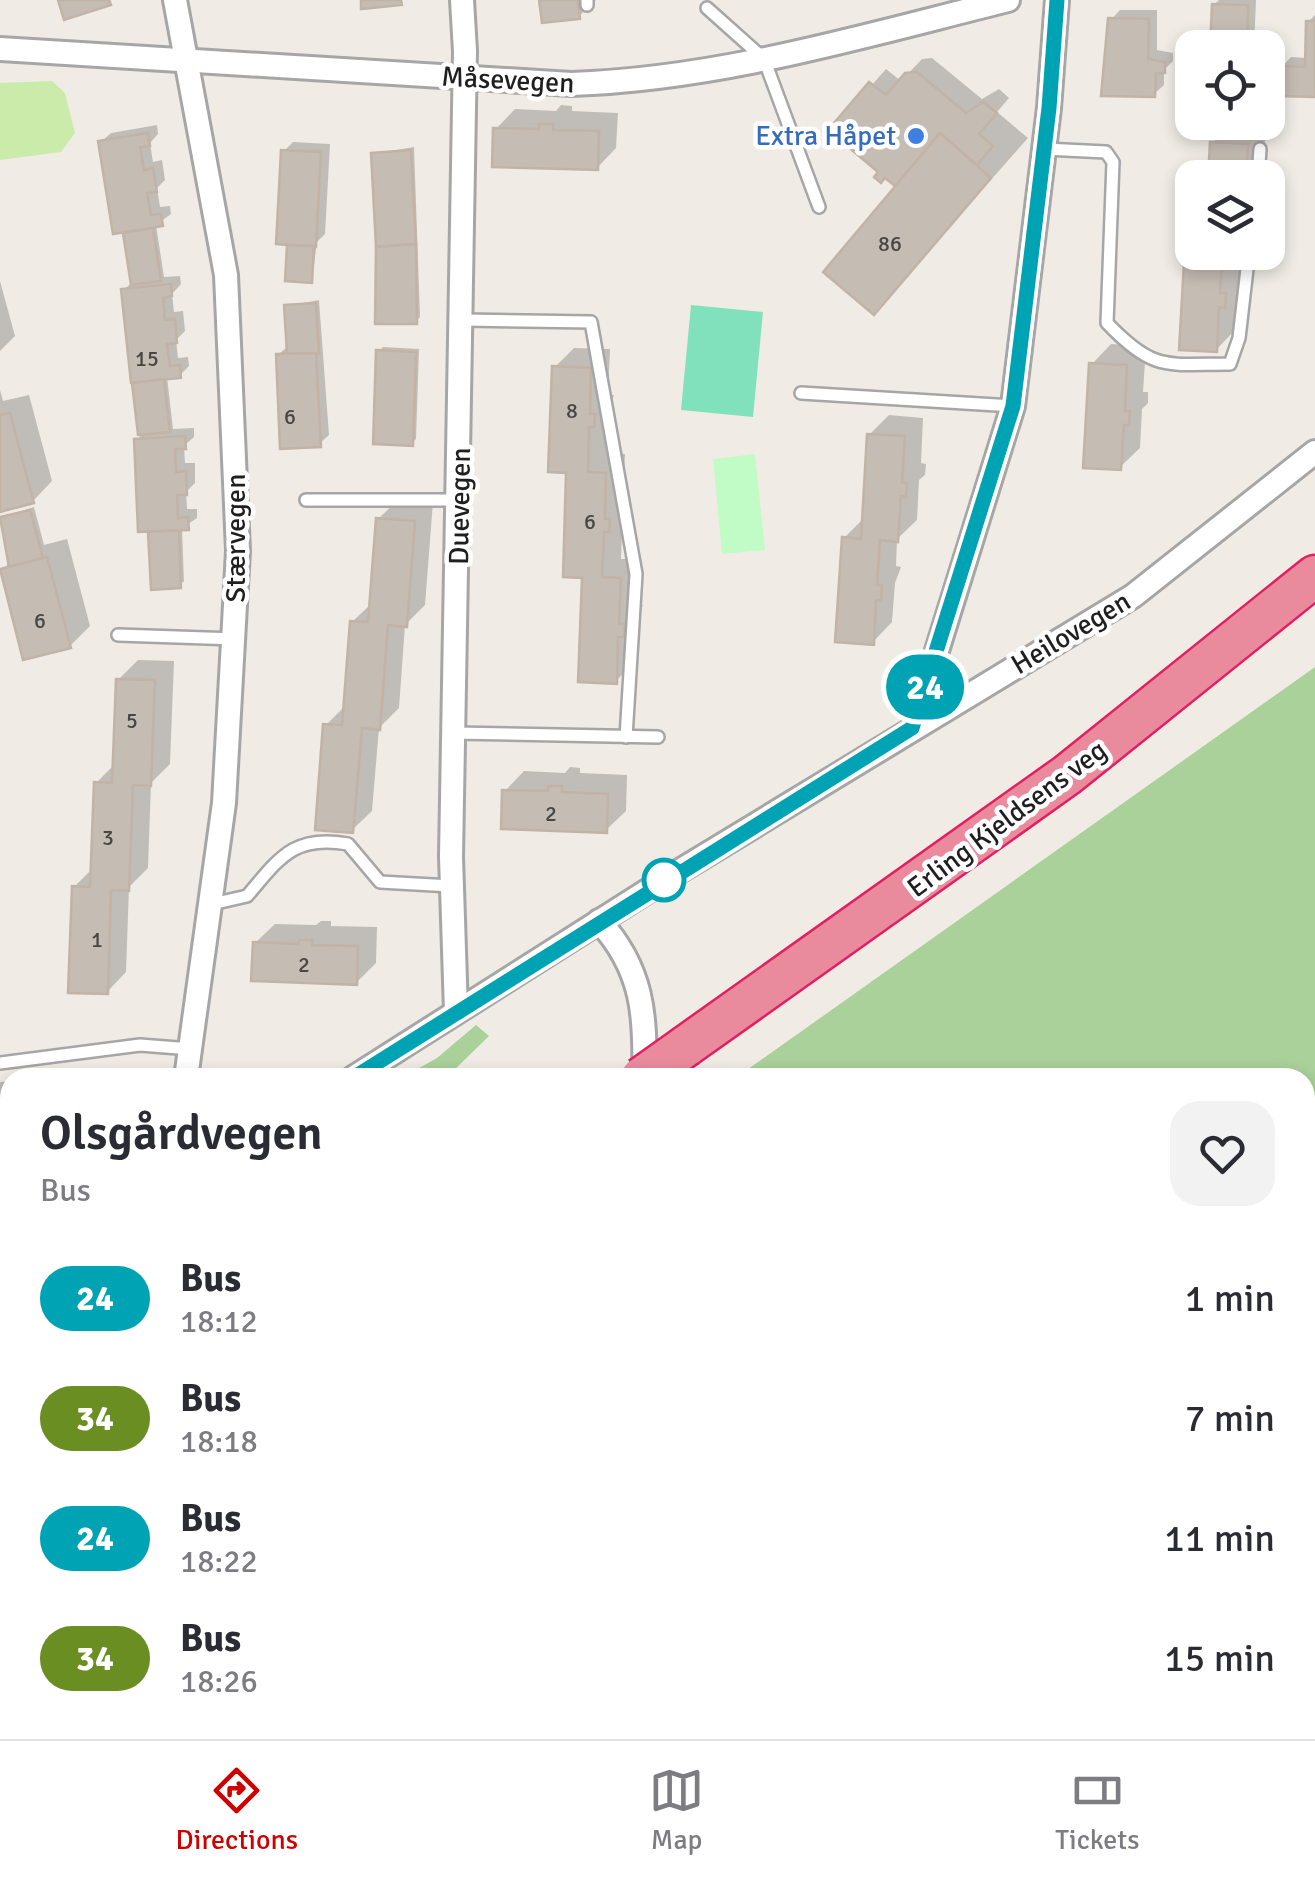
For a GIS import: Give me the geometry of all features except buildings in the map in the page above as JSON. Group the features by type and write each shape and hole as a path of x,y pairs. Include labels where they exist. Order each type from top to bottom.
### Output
{"highway":[{"name":"Erling Kjeldsens veg","path":"656,1068 978,842 1170,696 1315,576"}],"street":[{"name":"Stærvegen","path":"175,0 190,63 226,275 237,480 236,639 212,904 188,1068"},
{"name":"Duevegen","path":"456,1012 452,886 463,320 462,0"},
{"name":"Måsevegen","path":"0,49 571,84 648,82 764,59 1008,0"},
{"path":"912,728 1013,406 1044,149 1057,0"},
{"name":"Heilovegen","path":"368,1068 599,921 1133,596 1315,452"},
{"path":"599,921 626,956 640,987 646,1022 644,1068"}],"lane":[{"path":"707,8 764,59 819,207"},
{"path":"1044,149 1106,152 1113,162 1107,323 1137,355 1162,364 1230,364 1239,338 1248,270"},
{"path":"1259,160 1260,150"},
{"path":"463,320 591,322 636,574 626,737"},
{"path":"801,393 1013,406"},
{"path":"306,500 460,500"},
{"path":"118,634 236,639"},
{"path":"454,733 658,737"},
{"path":"212,904 246,896 270,865 289,850 325,840 348,844 380,882 452,886"},
{"path":"0,1063 140,1045 191,1049"}],"green space":[{"path":"52,81 65,93 75,133 61,152 0,160 0,83"},
{"path":"691,305 763,312 753,417 681,410"},
{"path":"755,454 765,550 722,554 713,459"},
{"path":"1315,667 1315,1068 750,1068"},
{"path":"476,1025 489,1036 456,1068 419,1068"}],"bus line":[{"name":"24","path":"369,1068 912,728 989,494 1013,406 1049,108 1057,0"}],"place":[{"name":"Extra Håpet","path":"916,136"}]}
